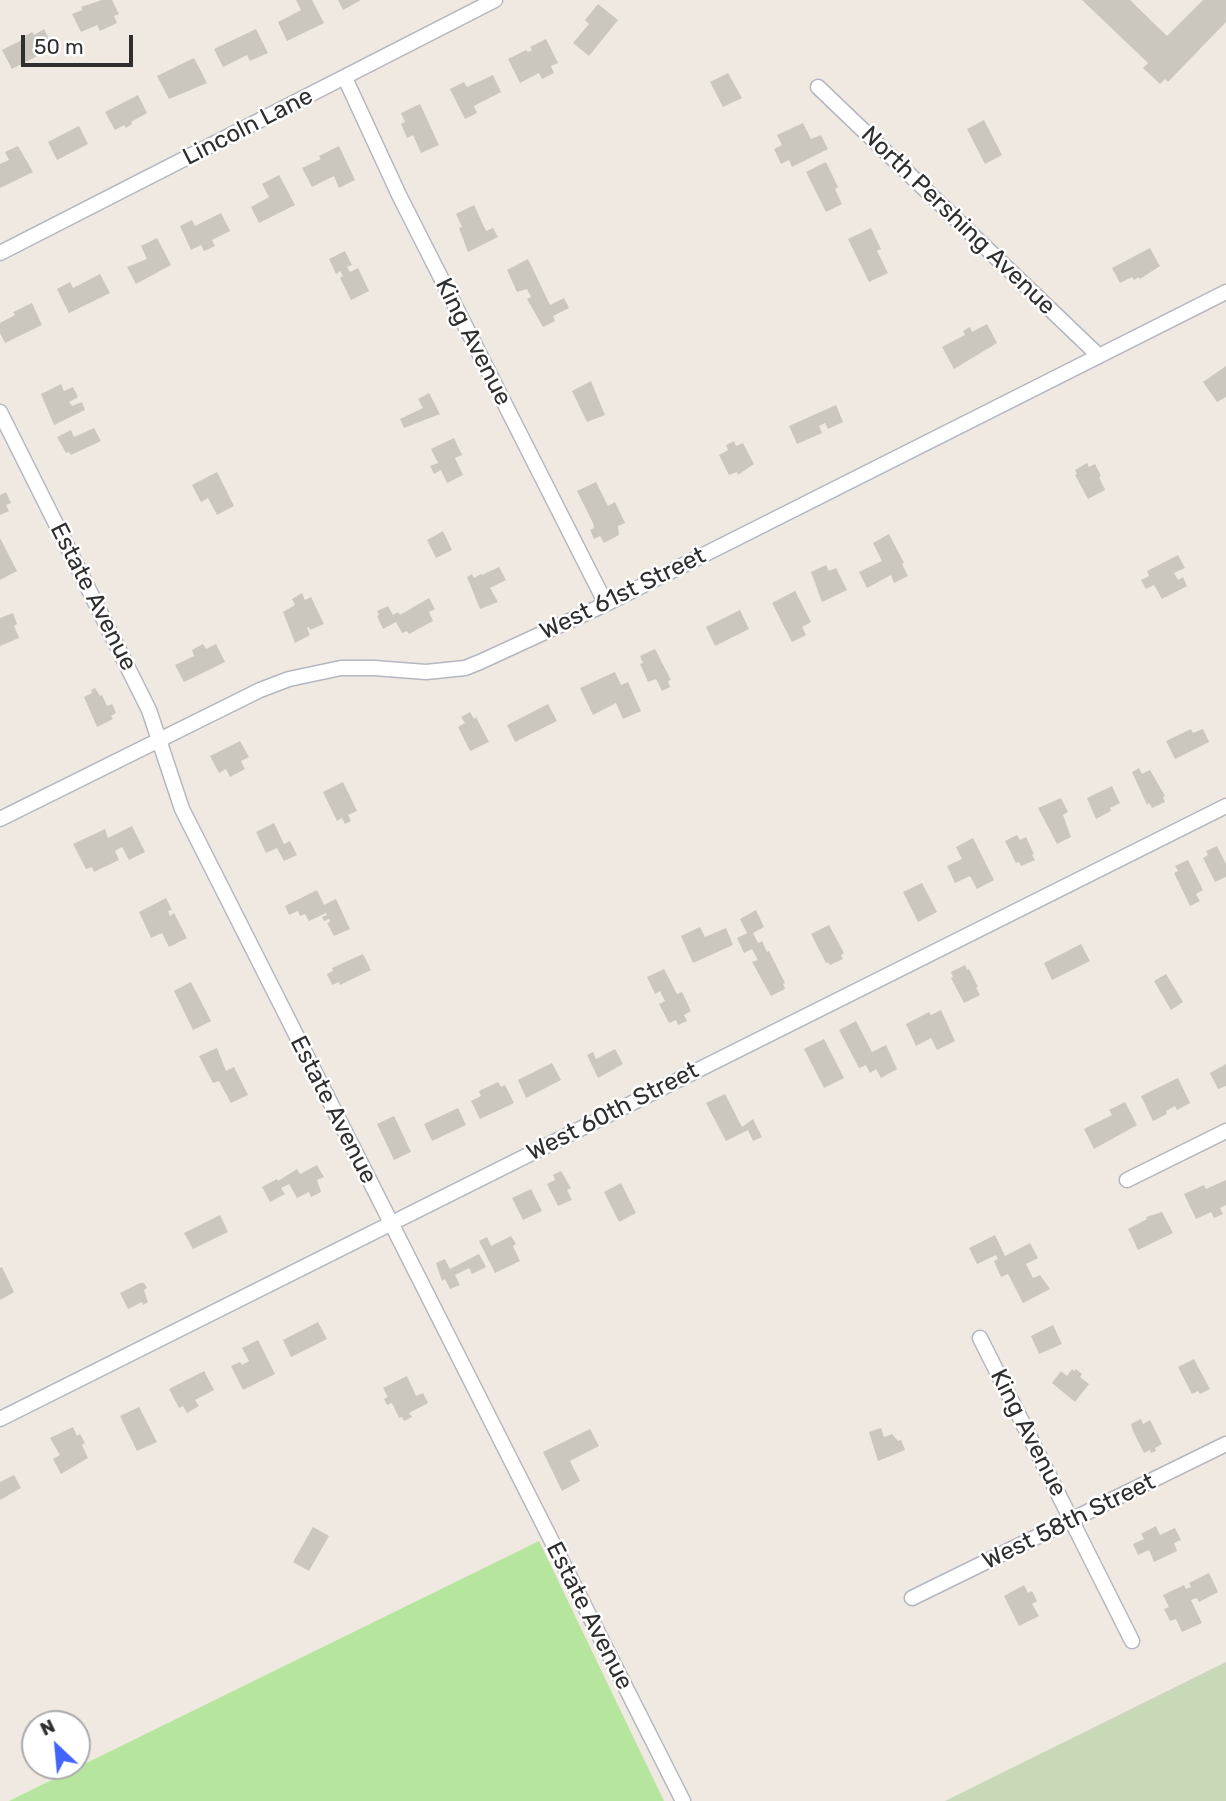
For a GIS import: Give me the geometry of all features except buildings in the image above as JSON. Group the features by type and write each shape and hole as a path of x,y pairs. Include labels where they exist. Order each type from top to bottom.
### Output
{"street":[{"name":"Lincoln Lane","path":"0,253 495,0"},
{"name":"King Avenue","path":"345,78 399,195 606,604"},
{"name":"North Pershing Avenue","path":"818,87 1099,356"},
{"name":"West 61st Street","path":"0,819 260,690 289,679 341,668 426,672 465,668 606,604 1226,292"},
{"name":"Estate Avenue","path":"0,412 149,710 182,809 683,1801"},
{"name":"West 60th Street","path":"0,1419 1226,806"},
{"path":"1127,1180 1226,1131"},
{"name":"King Avenue","path":"980,1338 1132,1641"},
{"name":"West 58th Street","path":"912,1598 1226,1444"}],"green space":[{"path":"539,1541 664,1801 9,1801 52,1780 91,1780 91,1761"},
{"path":"1226,1662 1226,1801 945,1801"}]}
